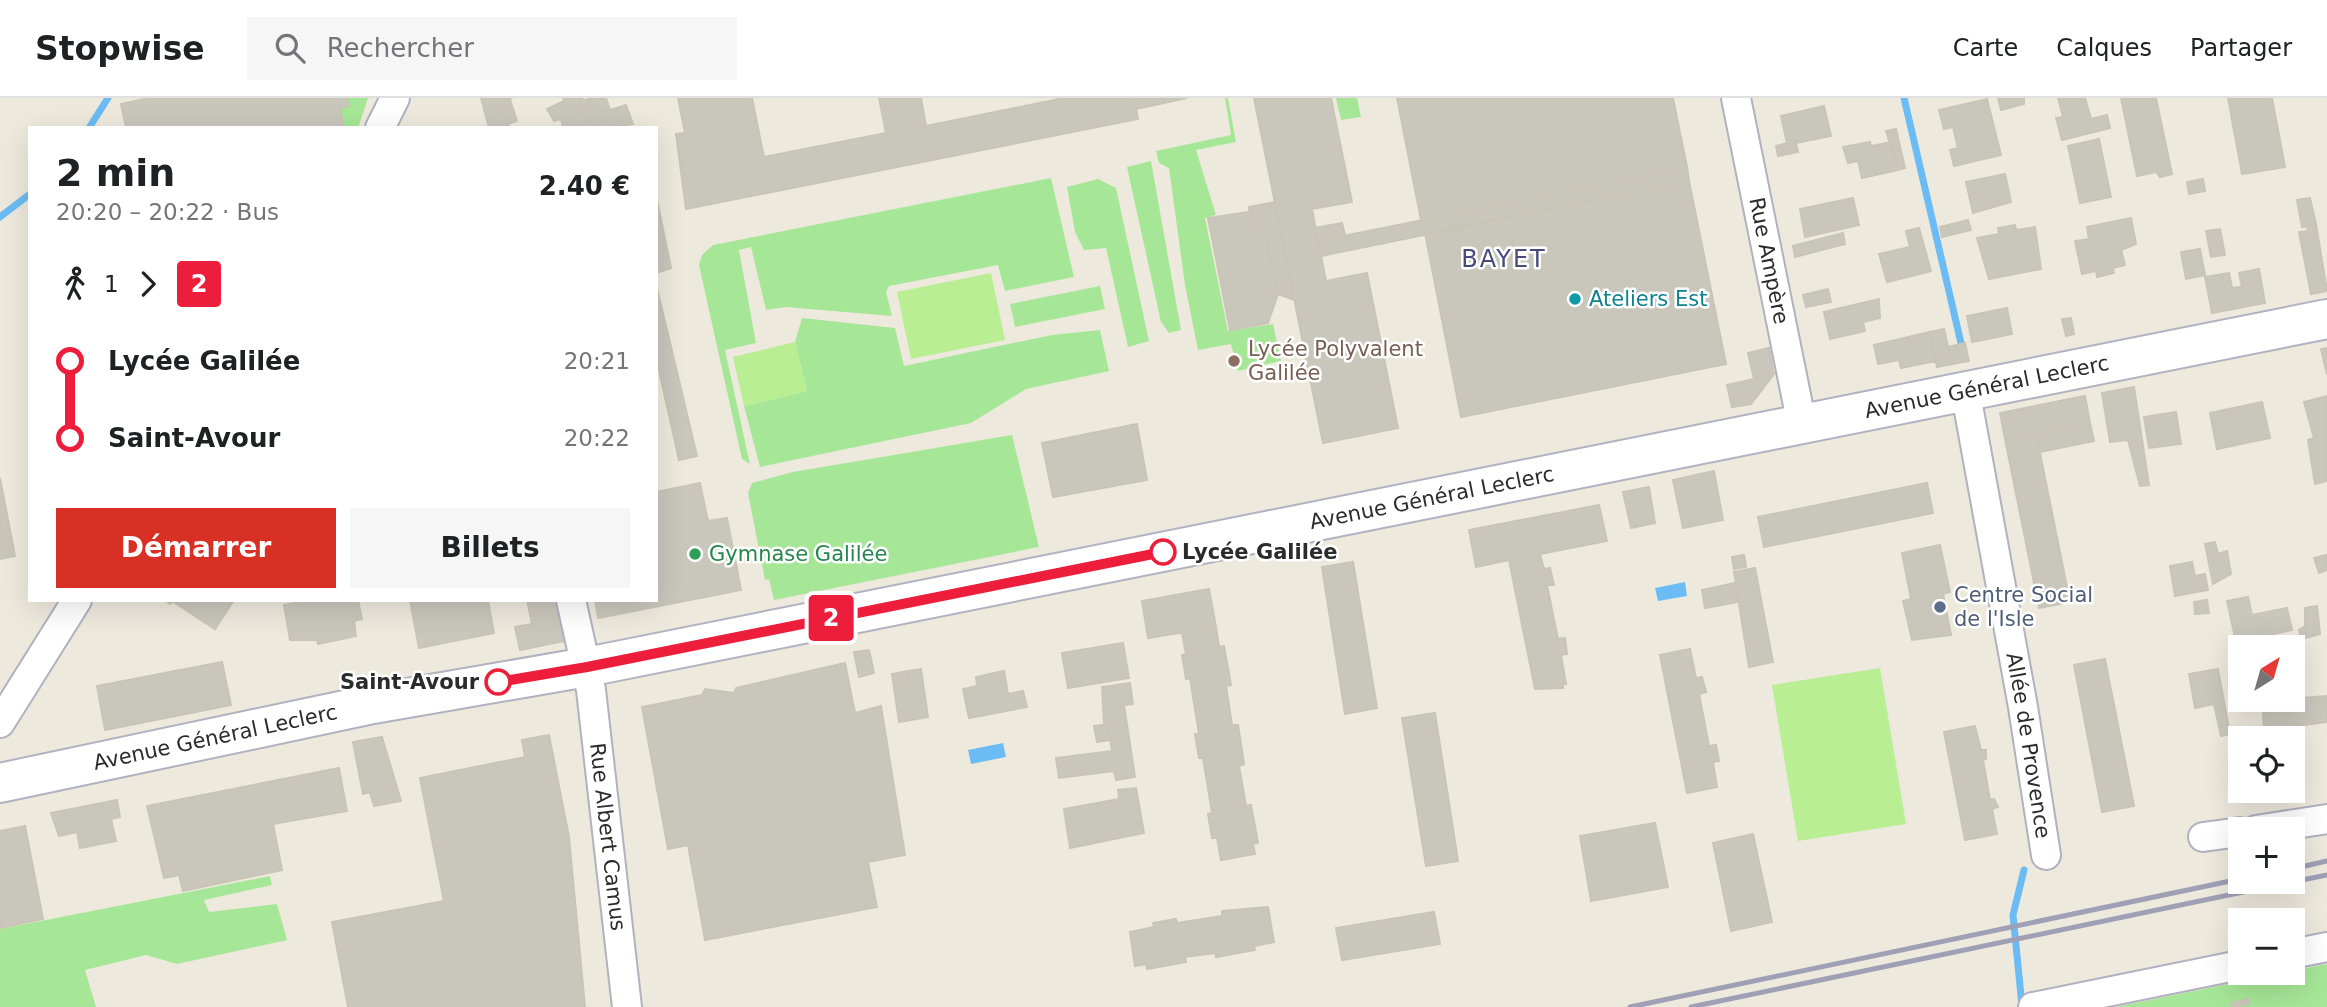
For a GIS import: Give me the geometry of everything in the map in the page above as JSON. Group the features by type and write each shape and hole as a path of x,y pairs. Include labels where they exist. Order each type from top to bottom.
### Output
{"main road":[{"name":"Avenue Général Leclerc","path":"0,783 373,704 587,667 1802,425 1965,389 2327,319"}],"street":[{"path":"381,126 396,98"},
{"name":"Rue Ampère","path":"1736,98 1802,425"},
{"name":"Allée de Provence","path":"1965,389 2023,707 2046,855"},
{"path":"0,723 76,602"},
{"name":"Rue Albert Camus","path":"571,602 587,667 627,1007"},
{"path":"2305,822 2327,819"},
{"path":"2203,837 2228,834"},
{"path":"2305,951 2327,947"},
{"path":"2033,1007 2228,967"}],"green space":[{"path":"347,98 368,98 359,126 344,126 340,108 349,106"},
{"path":"1225,98 1228,98 1236,142 1196,150 1216,215 1205,218 1228,331 1273,324 1281,361 1238,371 1231,344 1198,350 1185,285 1169,168 1159,163 1156,151 1231,135"},
{"path":"1336,98 1357,98 1361,117 1341,120"},
{"path":"1151,161 1181,330 1169,333 1161,322 1127,167"},
{"path":"1051,178 1074,277 1005,291 998,265 889,286 886,292 892,316 786,307 766,310 751,247 739,250 756,343 725,350 750,464 742,459 699,265 702,255 713,245"},
{"path":"1098,179 1116,188 1149,341 1128,347 1106,248 1084,250 1075,232 1067,187"},
{"path":"991,273 1005,340 911,359 897,292"},
{"path":"1100,286 1105,309 1015,327 1010,304"},
{"path":"802,318 895,328 904,366 1052,335 1100,330 1109,371 1026,389 971,423 760,467 744,406 807,391 795,342"},
{"path":"795,342 807,391 744,406 733,357"},
{"path":"1012,435 1039,547 774,600 769,579 765,580 748,493 752,483 793,472"},
{"path":"1880,668 1906,824 1798,841 1772,685"},
{"path":"270,876 272,885 204,900 209,912 277,904 287,940 177,964 146,955 85,970 96,1007 0,1007 0,929"},
{"path":"2327,964 2327,1007 2115,1007 2228,984 2305,985 2305,968"}],"water":[{"path":"1685,582 1687,596 1658,601 1655,588"},
{"path":"1003,743 1006,757 971,764 968,750"}],"building":[{"path":"149,98 338,98 344,126 126,126 121,104"},
{"path":"338,98 347,98 349,106 340,108"},
{"path":"481,98 511,98 501,105 509,126 488,126"},
{"path":"563,98 583,98 580,102 588,126 563,126 561,119 554,121 547,109 564,101"},
{"path":"591,98 606,98 610,110 604,112 609,126 588,126 580,102"},
{"path":"678,98 752,98 764,157 886,133 879,98 921,98 926,126 1064,98 1134,98 1138,119 686,209 676,134 685,133"},
{"path":"1134,98 1187,98 1136,109"},
{"path":"1254,98 1331,98 1352,202 1312,209 1326,281 1367,273 1398,428 1323,443"},
{"path":"1397,98 1673,98 1687,167 1421,220"},
{"path":"1998,98 2024,98 2024,104 2001,110"},
{"path":"2058,98 2085,98 2091,119 2107,115 2110,128 2062,140 2056,118 2063,117"},
{"path":"2121,98 2156,98 2172,174 2160,177 2156,172 2137,176"},
{"path":"2228,98 2272,98 2285,167 2242,174"},
{"path":"510,99 517,121 508,124 501,105"},
{"path":"1987,99 2001,155 1954,166 1950,150 1958,148 1953,127 1944,129 1939,110"},
{"path":"626,105 633,124 609,126 604,112"},
{"path":"1824,106 1831,136 1796,143 1798,152 1778,156 1776,146 1787,143 1781,116"},
{"path":"1896,129 1905,168 1898,170 1886,131"},
{"path":"2099,139 2111,197 2080,203 2068,146"},
{"path":"1870,142 1871,146 1892,142 1898,170 1862,178 1858,161 1848,163 1843,147"},
{"path":"1687,167 1689,181 1321,256 1318,241"},
{"path":"2005,174 2011,202 1973,213 1966,182"},
{"path":"2203,179 2205,191 2189,194 2187,182"},
{"name":"Ateliers Est","path":"1689,181 1726,364 1461,417 1425,233"},
{"path":"1853,198 1859,225 1805,237 1800,209"},
{"path":"2310,198 2316,224 2302,227 2297,200"},
{"path":"1275,202 1294,300 1278,294 1265,234 1250,214 1249,207"},
{"path":"658,205 671,268 658,272"},
{"path":"1248,212 1265,234 1278,294 1268,323 1230,330 1208,218"},
{"path":"2131,218 2136,244 2121,250 2125,265 2113,268 2114,273 2097,277 2096,271 2082,274 2075,241 2089,239 2087,227"},
{"path":"1968,220 1971,230 1942,237 1940,227"},
{"path":"1342,223 1345,235 1318,241 1315,228"},
{"path":"2316,224 2327,291 2311,294 2299,232 2308,231 2307,226"},
{"path":"2015,225 2016,230 2035,227 2041,269 1989,279 1977,238 1999,234 1998,228"},
{"path":"1919,228 1931,271 1887,282 1879,254 1910,247 1906,231"},
{"path":"2220,229 2225,255 2211,257 2206,231"},
{"path":"1843,233 1845,244 1795,257 1793,246"},
{"path":"2200,249 2205,275 2186,279 2181,252"},
{"path":"2259,269 2265,303 2212,313 2205,277 2229,273 2232,288 2242,287 2239,273"},
{"path":"1828,289 1831,302 1806,307 1803,295"},
{"path":"658,292 697,456 679,460 658,366"},
{"path":"1879,299 1880,318 1863,322 1865,331 1830,339 1824,312"},
{"path":"2007,308 2012,334 1972,342 1967,316"},
{"path":"2071,318 2074,334 2066,336 2062,319"},
{"path":"1944,329 1952,364 1937,367 1930,332"},
{"path":"1930,332 1936,361 1901,368 1899,360 1878,364 1874,345"},
{"path":"1965,343 1969,361 1952,364 1948,347"},
{"path":"1769,348 1774,374 1751,404 1732,407 1727,385 1754,379 1748,353"},
{"path":"2327,348 2327,374 2321,349"},
{"path":"2134,387 2149,485 2140,486 2128,440 2110,442 2102,393"},
{"path":"2085,396 2090,423 2005,439 2000,413"},
{"path":"2327,396 2327,481 2315,484 2308,440 2314,438 2304,402"},
{"path":"2262,402 2270,438 2217,449 2210,413"},
{"path":"2176,412 2181,444 2149,448 2144,417"},
{"path":"2090,423 2094,441 2040,452 2036,433"},
{"path":"1137,424 1147,480 1053,497 1042,443"},
{"path":"2036,433 2070,602 2039,608 2005,439"},
{"path":"1714,471 1723,520 1683,528 1673,480"},
{"path":"0,478 15,556 0,559"},
{"name":"Gymnase Galilée","path":"700,483 708,521 727,518 741,590 598,618 595,602 658,602 658,492"},
{"path":"1927,483 1933,513 1764,547 1758,517"},
{"path":"1649,487 1655,523 1631,528 1623,492"},
{"path":"1599,505 1607,541 1540,554 1544,569 1550,568 1554,585 1547,585 1558,639 1565,638 1567,654 1561,655 1566,684 1563,684 1563,688 1535,689 1509,560 1476,567 1469,530"},
{"path":"2215,542 2218,554 2227,551 2231,574 2213,584 2205,544"},
{"path":"1940,545 1950,592 1943,594 1951,635 1912,640 1903,601 1911,599 1902,553"},
{"path":"1744,555 1746,567 1734,569 1732,557"},
{"path":"2326,555 2327,570 2319,573 2314,558"},
{"path":"1353,562 1377,708 1345,714 1322,567"},
{"path":"2192,562 2195,576 2205,574 2208,590 2175,596 2170,566"},
{"path":"1755,568 1773,662 1749,667 1734,572"},
{"path":"1735,583 1738,602 1705,608 1702,590"},
{"path":"1209,589 1216,627 1148,638 1142,601"},
{"path":"2248,597 2252,615 2287,608 2292,630 2269,635 2234,635 2227,601"},
{"path":"2207,600 2209,613 2195,614 2194,602"},
{"path":"174,602 233,602 215,629"},
{"path":"299,602 358,602 362,619 354,621 356,636 318,644 317,640 290,640 284,605"},
{"path":"410,602 488,602 494,633 419,648"},
{"path":"527,602 561,602 569,640 520,650 515,627 532,624"},
{"path":"2317,606 2320,634 2305,638 2305,635 2300,635 2299,630 2305,626 2305,608"},
{"path":"1216,627 1219,647 1224,646 1231,685 1226,686 1232,725 1238,725 1244,764 1239,766 1246,806 1251,805 1258,843 1253,844 1255,854 1221,860 1217,838 1212,838 1208,814 1212,813 1203,758 1199,758 1195,734 1199,734 1190,678 1186,679 1182,655 1186,654 1182,633"},
{"path":"1123,643 1129,678 1068,688 1062,653"},
{"path":"1690,649 1696,678 1702,677 1706,692 1699,694 1709,746 1716,745 1719,761 1713,762 1717,787 1687,793 1660,655"},
{"path":"869,650 874,673 859,677 854,652"},
{"path":"2105,659 2134,806 2102,812 2074,665"},
{"path":"222,662 231,705 105,730 97,686"},
{"path":"845,663 855,713 881,706 905,855 868,862 877,907 705,940 688,845 668,849 642,707 702,695 705,689 734,693 736,688"},
{"path":"921,669 928,717 899,722 894,688 910,686 908,671"},
{"path":"2218,669 2228,734 2221,736 2214,704 2195,708 2189,674"},
{"path":"908,671 910,686 894,688 892,674"},
{"path":"1004,671 1008,694 1023,691 1027,707 969,718 963,689 977,686 976,677"},
{"path":"1130,683 1133,704 1124,705 1135,777 1116,780 1114,771 1059,778 1056,758 1112,751 1108,724 1104,724 1102,687"},
{"path":"2327,696 2327,722 2264,726 2263,712 2305,712 2305,698"},
{"path":"1435,713 1458,861 1426,866 1402,718"},
{"path":"1108,724 1110,740 1097,742 1094,726"},
{"path":"1975,726 1981,750 1986,750 1986,759 1983,760 1990,800 1994,799 1998,807 1992,809 1997,834 1965,840 1944,732"},
{"path":"549,735 569,837 585,1007 348,1007 332,922 444,901 420,778 525,757 522,740"},
{"path":"382,737 401,801 374,806 370,792 363,794 353,742"},
{"path":"339,768 347,811 273,824 282,870 183,891 179,875 164,878 147,806"},
{"path":"1136,788 1144,833 1070,848 1064,809 1119,799 1118,790"},
{"path":"117,800 120,817 111,819 116,841 80,848 77,832 59,836 51,813"},
{"path":"1655,823 1668,887 1591,901 1580,836"},
{"path":"25,826 43,919 0,928 0,831"},
{"path":"1753,834 1772,922 1731,931 1713,843"},
{"path":"1268,907 1274,942 1254,946 1255,950 1216,957 1215,953 1185,957 1186,962 1147,969 1146,964 1135,966 1130,932 1154,927 1153,923 1176,919 1177,923 1222,916 1222,911"},
{"path":"1434,912 1440,944 1342,960 1336,928"},
{"path":"2248,999 2249,1004 2232,1007 2231,1003"}],"waterway":[{"path":"90,126 108,98"},
{"path":"1904,98 1961,343"},
{"path":"0,217 28,196"},
{"path":"2022,1006 2013,915 2024,870"}],"railway":[{"path":"2305,866 2327,861"},
{"path":"2305,879 2327,875"},
{"path":"1630,1007 2228,882"},
{"path":"1691,1007 2233,894"}],"bus line":[{"name":"2","path":"498,682 587,667 1163,552"}],"place":[{"name":"Ateliers Est","path":"1575,299"},
{"name":"Lycée Polyvalent Galilée","path":"1234,361"},
{"name":"Lycée Galilée","path":"1163,552"},
{"name":"Gymnase Galilée","path":"695,554"},
{"name":"Centre Social de l'Isle","path":"1940,607"},
{"name":"Saint-Avour","path":"498,682"}],"district":[{"name":"BAYET","path":"1504,259"}]}
